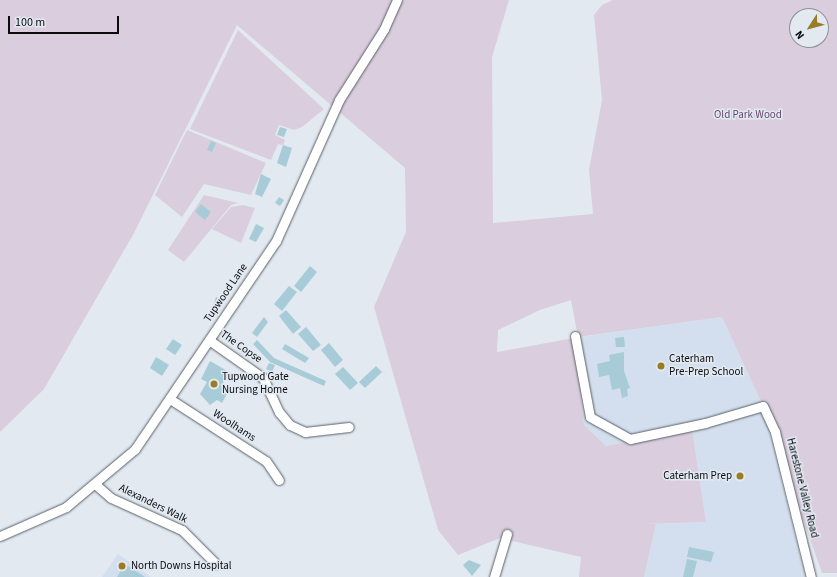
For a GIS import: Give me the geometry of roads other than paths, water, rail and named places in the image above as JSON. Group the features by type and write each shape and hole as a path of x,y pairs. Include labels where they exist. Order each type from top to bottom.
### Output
{"street":[{"name":"Tupwood Lane","path":"0,536 66,507 135,449 276,241 339,100 384,30 397,0"},
{"name":"Harestone Valley Road","path":"574,336 590,416 630,438 705,424 763,406 775,432 811,577"},
{"name":"The Copse","path":"209,340 263,378 279,412 290,425 305,432 348,427"},
{"name":"Woolhams","path":"170,399 266,461 279,480"},
{"name":"Alexanders Walk","path":"95,484 111,498 182,530 216,564"},
{"path":"494,577 507,534"}],"place":[{"name":"Caterham Pre-Prep School","path":"661,366"},
{"name":"Tupwood Gate Nursing Home","path":"214,384"},
{"name":"Caterham Prep","path":"740,476"},
{"name":"North Downs Hospital","path":"122,566"}],"park label":[{"name":"Old Park Wood","path":"748,115"}]}
